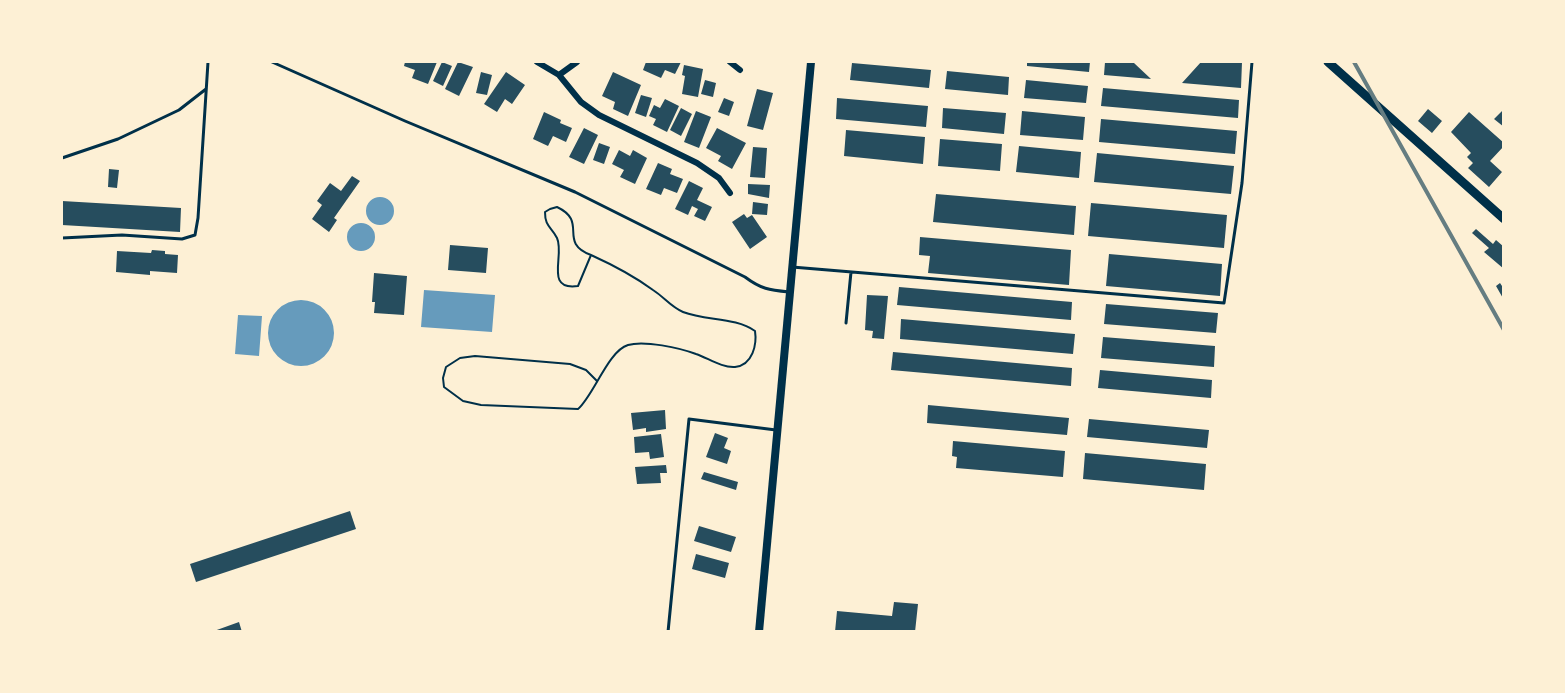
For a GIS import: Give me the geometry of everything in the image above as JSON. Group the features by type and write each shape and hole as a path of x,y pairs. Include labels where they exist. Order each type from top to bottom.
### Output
{"main road":[{"path":"1328,62 1503,219"}],"street":[{"path":"537,62 559,75 581,102 598,115 697,163 719,178 730,193"},
{"path":"559,75 577,62"},
{"path":"730,62 740,70"},
{"path":"759,632 811,62"}],"lane":[{"path":"62,238 122,235 182,239 195,235 208,62"},
{"path":"272,62 575,192 745,277 757,286 768,290 790,292"},
{"path":"792,267 1224,303 1242,183 1252,62"},
{"path":"62,158 118,139 179,110 206,89"},
{"path":"846,323 851,272"},
{"path":"668,632 689,419 778,430"}],"path":[{"path":"591,255 578,286 570,287 561,283 557,272 560,257 558,239 545,222 545,212 557,207 568,212 573,222 575,246 580,251 591,255 624,271 655,291 673,307 686,313 747,325 756,331 754,352 746,363 736,367 694,353 658,345 629,345 619,350 585,403 578,410 481,405 463,401 444,387 443,378 446,367 460,358 475,356 570,364 586,370 597,381"}],"water":[{"path":"380,197 390,201 394,211 390,221 380,225 370,221 366,211 370,201"},
{"path":"361,223 371,227 375,237 371,247 361,251 351,247 347,237 351,227"},
{"path":"424,290 495,295 492,332 421,327"},
{"path":"301,300 314,303 324,310 331,320 334,333 331,346 324,356 314,363 301,366 288,363 278,356 271,346 268,333 271,320 278,310 288,303"},
{"path":"238,315 262,316 259,356 235,354"}],"building":[{"path":"405,62 437,62 428,84 412,78 415,70 404,66"},
{"path":"442,62 452,66 443,86 433,81"},
{"path":"458,62 473,67 459,96 445,89"},
{"path":"646,62 681,62 675,74 665,70 661,78 643,70"},
{"path":"1027,62 1090,62 1089,72 1027,66"},
{"path":"1105,62 1134,63 1151,79 1104,75"},
{"path":"1201,62 1242,62 1241,88 1182,83"},
{"path":"852,63 931,70 929,88 850,80"},
{"path":"684,65 703,69 698,97 682,94"},
{"path":"947,71 1009,77 1008,95 945,89"},
{"path":"481,72 492,75 487,95 476,93"},
{"path":"506,72 525,85 512,104 505,99 497,112 484,104"},
{"path":"613,72 641,85 628,116 613,109 615,102 602,96"},
{"path":"705,80 716,83 713,97 701,94"},
{"path":"1026,80 1088,86 1086,103 1024,98"},
{"path":"1103,88 1239,100 1238,118 1101,106"},
{"path":"757,89 773,93 763,130 747,126"},
{"path":"641,95 652,98 646,117 635,113"},
{"path":"724,98 734,102 729,116 718,112"},
{"path":"837,98 928,106 926,127 836,119"},
{"path":"665,99 679,106 667,132 653,125 656,119 649,116 654,105 660,108"},
{"path":"681,108 692,114 681,136 670,130"},
{"path":"943,108 1006,113 1004,134 942,128"},
{"path":"1428,109 1442,121 1432,133 1418,121"},
{"path":"1504,109 1504,127 1494,119"},
{"path":"696,111 711,117 699,148 684,142"},
{"path":"1022,111 1085,117 1083,140 1020,135"},
{"path":"544,112 572,128 566,142 553,136 548,146 533,139"},
{"path":"1469,112 1504,143 1504,146 1490,161 1502,172 1489,187 1468,168 1473,163 1467,157 1471,153 1451,132"},
{"path":"1101,119 1237,131 1235,154 1099,142"},
{"path":"584,128 598,135 584,164 569,157"},
{"path":"717,128 746,143 732,169 718,161 721,156 706,148"},
{"path":"846,130 925,137 923,164 844,156"},
{"path":"940,139 1002,144 1000,171 938,166"},
{"path":"599,143 610,147 604,164 593,160"},
{"path":"1019,146 1081,152 1079,178 1016,172"},
{"path":"753,147 767,148 765,178 750,177"},
{"path":"619,150 630,156 633,150 647,158 635,184 620,177 624,170 612,164"},
{"path":"1097,153 1234,166 1231,194 1094,182"},
{"path":"658,163 672,169 670,174 683,179 677,193 664,188 661,195 646,189"},
{"path":"109,169 119,170 117,188 108,187"},
{"path":"352,176 360,181 334,218 337,220 329,232 312,219 322,205 317,201 330,183 341,191"},
{"path":"689,181 703,188 697,200 712,207 705,221 694,216 698,209 692,206 688,215 675,209"},
{"path":"748,184 770,185 769,198 748,194"},
{"path":"936,194 1076,206 1074,235 933,222"},
{"path":"62,201 181,208 180,232 62,225"},
{"path":"753,202 768,204 767,215 752,214"},
{"path":"1091,203 1227,215 1224,248 1088,236"},
{"path":"744,214 747,218 752,215 767,237 750,249 732,222"},
{"path":"1476,229 1493,244 1496,240 1504,247 1504,269 1484,252 1489,248 1472,233"},
{"path":"920,237 1071,250 1069,285 928,273 930,256 919,255"},
{"path":"450,245 488,248 486,273 448,270"},
{"path":"152,250 178,255 177,273 150,271 150,275 116,272 117,251 151,253"},
{"path":"1109,254 1222,264 1220,296 1106,286"},
{"path":"374,273 407,276 404,315 374,313 375,302 372,302"},
{"path":"1500,283 1504,289 1504,300 1496,286"},
{"path":"899,287 1072,302 1071,320 897,305"},
{"path":"867,295 888,296 884,339 872,338 873,331 865,330"},
{"path":"1106,304 1218,313 1216,333 1104,324"},
{"path":"901,319 1075,334 1073,354 900,339"},
{"path":"1103,337 1215,346 1214,367 1101,358"},
{"path":"893,352 1072,368 1071,386 891,370"},
{"path":"1100,370 1212,380 1211,398 1098,388"},
{"path":"928,405 1069,418 1067,435 927,423"},
{"path":"665,410 666,429 646,432 646,428 633,430 631,413"},
{"path":"1089,419 1209,430 1207,448 1087,437"},
{"path":"715,433 728,438 724,448 731,451 727,464 706,457"},
{"path":"661,434 664,457 650,459 649,452 635,453 634,437"},
{"path":"953,441 1065,451 1063,477 956,468 957,457 952,456"},
{"path":"1085,453 1206,464 1204,490 1083,479"},
{"path":"666,465 667,473 660,473 661,483 637,484 635,467"},
{"path":"704,472 738,482 736,490 701,479"},
{"path":"350,511 356,529 196,582 190,564"},
{"path":"699,526 736,537 731,552 694,541"},
{"path":"696,554 729,563 725,578 692,569"},
{"path":"894,602 918,604 915,632 835,632 837,611 892,616"},
{"path":"239,622 242,632 214,632 214,631"}],"railway":[{"path":"1354,62 1504,330"}]}
